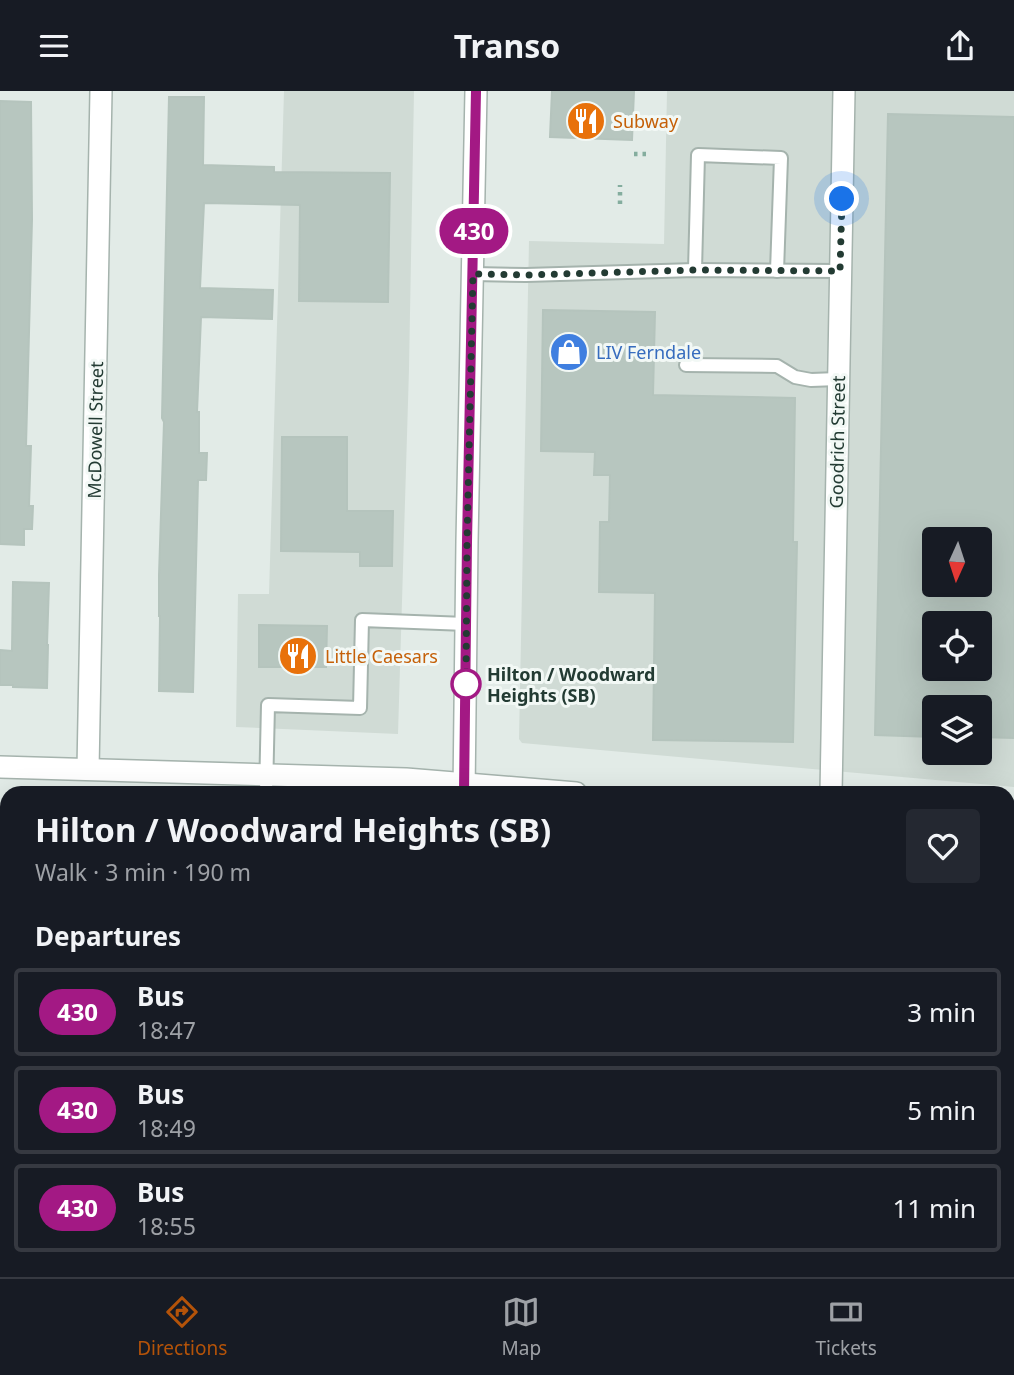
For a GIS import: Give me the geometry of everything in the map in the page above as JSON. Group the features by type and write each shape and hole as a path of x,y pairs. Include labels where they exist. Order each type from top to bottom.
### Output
{"street":[{"name":"McDowell Street","path":"88,769 102,91"},
{"path":"464,786 476,91"},
{"name":"Goodrich Street","path":"831,786 844,91"},
{"path":"0,767 88,769 266,784 405,779 451,786"}],"lane":[{"path":"695,270 698,155 781,158 777,271"},
{"path":"473,274 695,270 840,271"},
{"path":"686,365 777,366 794,377 811,380 838,379"},
{"path":"266,784 268,705 360,708 362,620 466,624"}],"path":[{"path":"634,154 647,154"},
{"path":"620,185 620,204"}],"shaded area":[{"path":"284,91 414,91 398,734 236,727 238,594 269,594"},
{"path":"667,91 1014,91 1014,786 522,743 519,739 529,241 664,244"}],"building":[{"path":"552,91 634,91 632,140 550,137"},
{"path":"169,97 204,97 203,165 274,167 274,172 390,173 388,302 299,301 300,205 204,203 200,288 273,290 272,319 201,317 197,412 199,453 207,453 206,480 198,480 193,692 159,691"},
{"path":"0,101 31,102 32,219 26,446 31,446 29,506 33,506 32,529 24,529 24,545 0,544"},
{"path":"888,114 1014,117 1014,738 992,737 992,695 922,695 922,737 875,735"},
{"path":"543,310 655,312 653,395 795,398 793,542 797,542 793,742 653,740 655,593 599,592 600,522 609,522 610,475 594,475 595,452 541,451"},
{"path":"282,437 347,437 347,511 393,511 392,566 360,566 360,552 281,551"},
{"path":"13,582 49,583 47,688 0,685 0,650 12,651"},
{"path":"259,625 327,626 326,667 259,667"}],"bus line":[{"name":"430","path":"464,786 476,91"}],"place":[{"name":"Subway","path":"586,121"},
{"name":"LIV Ferndale","path":"569,352"},
{"name":"Little Caesars","path":"298,656"},
{"name":"Hilton / Woodward Heights (SB)","path":"466,684"}],"route":[{"path":"466,684 473,274 695,270 840,271 842,199"}]}
